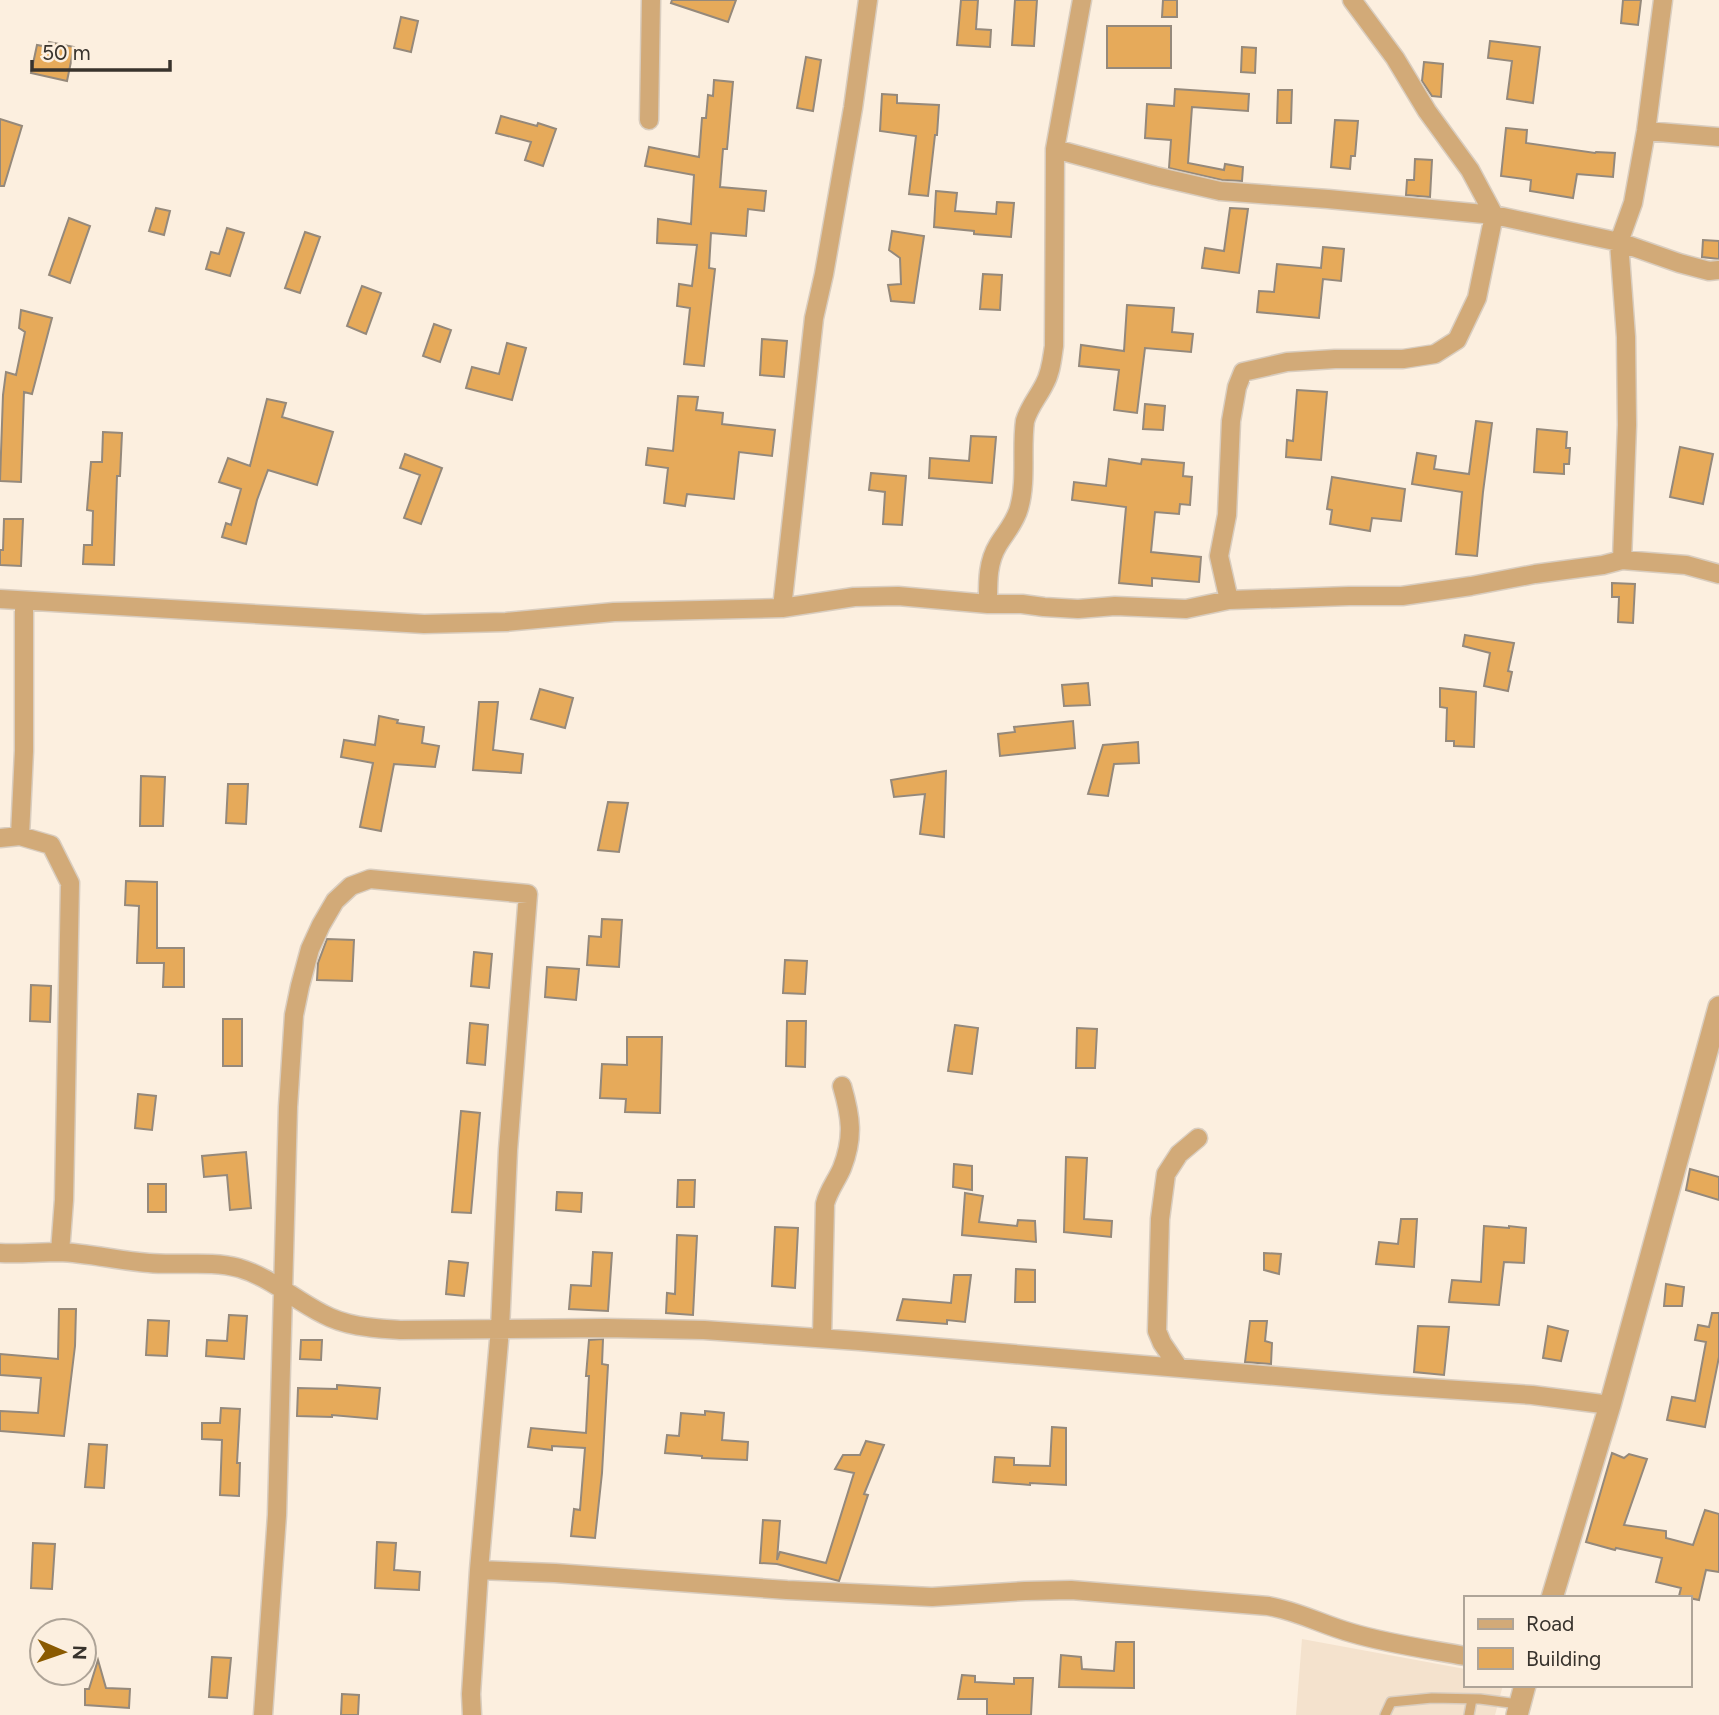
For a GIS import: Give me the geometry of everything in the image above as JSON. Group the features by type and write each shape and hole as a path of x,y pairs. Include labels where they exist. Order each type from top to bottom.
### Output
{"street":[{"path":"649,120 651,0"},
{"path":"782,608 814,318 853,108 868,0"},
{"path":"988,604 991,561 1020,506 1025,421 1028,411 1046,383 1054,346 1055,149 1082,0"},
{"path":"1229,600 1219,556 1227,514 1231,421 1237,387 1243,372 1287,362 1403,359 1435,354 1457,340 1477,298 1494,215 1470,170 1427,111 1395,58 1352,0"},
{"path":"1622,560 1627,425 1626,337 1619,242 1633,203 1646,131 1663,0"},
{"path":"1646,131 1719,137"},
{"path":"1055,149 1220,191 1494,215 1619,242 1709,271 1719,270"},
{"path":"0,599 424,624 506,622 614,612 782,608 854,597 898,596 1079,609 1115,606 1186,609 1229,600 1402,596 1622,560 1686,565 1719,574"},
{"path":"20,836 24,751 24,601"},
{"path":"0,838 20,836 51,845 70,883 64,1200 60,1252"},
{"path":"263,1715 277,1515 288,1107 294,1016 310,949 321,925 335,901 351,886 370,879 528,894 508,1150 499,1329 479,1570 472,1715"},
{"path":"1553,1596 1610,1405 1719,1007"},
{"path":"822,1338 825,1203 841,1170 848,1148 850,1126 842,1086"},
{"path":"1179,1368 1157,1331 1160,1219 1166,1174 1179,1154 1198,1138"},
{"path":"0,1253 60,1252 150,1263 236,1268 272,1282 325,1316 356,1326 400,1330 704,1330 1532,1395 1610,1405"},
{"path":"479,1570 932,1597 1071,1590 1268,1606 1295,1612 1376,1640 1464,1656"}],"lane":[{"path":"1385,1715 1391,1702 1432,1698 1521,1702"},
{"path":"1469,1715 1472,1699"}],"shaded area":[{"path":"1302,1639 1464,1669 1464,1687 1502,1687 1495,1715 1296,1715"}],"building":[{"path":"672,0 736,0 728,22 671,3"},
{"path":"961,0 978,0 976,29 991,30 990,47 957,45"},
{"path":"1015,0 1037,0 1034,46 1012,45"},
{"path":"1163,0 1177,0 1177,17 1162,17"},
{"path":"1623,0 1641,0 1638,25 1621,23"},
{"path":"401,17 418,21 411,52 394,48"},
{"path":"1107,26 1171,26 1171,68 1107,68"},
{"path":"1490,41 1540,47 1533,103 1507,99 1512,61 1488,58"},
{"path":"49,42 74,47 67,81 31,73 37,45 48,47"},
{"path":"1242,47 1256,48 1255,73 1241,72"},
{"path":"806,57 821,60 813,111 797,108"},
{"path":"1424,62 1443,64 1441,97 1432,96 1422,81"},
{"path":"714,80 733,82 727,149 723,149 720,187 766,191 764,211 748,209 746,236 711,233 709,268 715,269 704,366 684,364 690,308 677,306 679,284 692,286 697,245 657,243 658,219 691,224 694,175 645,166 649,147 699,157 702,118 706,118 708,95 713,96"},
{"path":"1175,89 1249,94 1248,111 1192,107 1188,163 1224,170 1225,164 1243,167 1242,181 1222,180 1169,168 1171,140 1145,138 1147,104 1174,106"},
{"path":"1278,90 1292,90 1291,123 1277,123"},
{"path":"882,94 897,95 897,103 939,105 928,196 909,194 916,136 880,131"},
{"path":"501,116 556,129 543,166 525,160 531,142 496,133"},
{"path":"0,119 22,126 4,186 0,186"},
{"path":"1335,120 1358,121 1355,156 1351,156 1350,169 1331,167"},
{"path":"1506,128 1527,130 1526,143 1595,153 1615,153 1613,177 1577,174 1573,198 1530,191 1531,180 1501,176"},
{"path":"1415,159 1432,160 1430,197 1406,195 1407,180 1414,180"},
{"path":"936,191 957,193 955,211 996,214 997,202 1014,203 1011,237 934,227"},
{"path":"156,208 170,211 164,235 149,231"},
{"path":"1230,208 1248,209 1239,273 1202,268 1205,248 1224,251"},
{"path":"69,218 90,226 70,283 49,275"},
{"path":"227,228 244,233 230,276 206,269 211,252 219,254"},
{"path":"892,231 924,236 914,303 891,301 888,285 901,284 900,258 889,250"},
{"path":"305,232 320,237 300,293 285,288"},
{"path":"1703,240 1719,241 1719,259 1702,257"},
{"path":"1323,247 1344,249 1341,281 1323,279 1319,318 1257,312 1259,291 1274,292 1277,264 1321,268"},
{"path":"983,274 1002,275 1000,310 980,309"},
{"path":"362,286 381,293 366,334 347,326"},
{"path":"1127,305 1174,308 1172,332 1193,334 1191,352 1145,348 1137,413 1114,410 1119,370 1079,366 1081,345 1124,351"},
{"path":"21,310 52,318 32,394 24,392 21,482 0,481 3,395 6,372 16,375 25,332 19,328"},
{"path":"434,324 451,330 440,362 423,356"},
{"path":"762,339 787,341 784,377 760,375"},
{"path":"507,343 526,348 512,400 466,388 472,367 499,374"},
{"path":"1297,390 1327,392 1321,460 1286,457 1287,440 1293,441"},
{"path":"678,396 698,397 696,410 723,413 722,424 775,430 772,456 739,452 734,499 687,494 685,506 664,503 668,468 646,465 648,448 673,451"},
{"path":"267,399 286,403 282,417 333,432 317,485 268,470 246,544 222,537 226,523 231,525 241,489 219,482 228,458 250,466"},
{"path":"1145,404 1165,406 1163,430 1143,429"},
{"path":"1476,421 1492,423 1477,556 1456,554 1462,492 1412,484 1417,453 1436,456 1434,469 1469,474"},
{"path":"1537,429 1567,432 1569,464 1564,464 1564,474 1534,472"},
{"path":"103,432 122,433 120,476 117,476 114,565 83,564 84,545 92,545 93,511 87,510 91,462 102,462"},
{"path":"971,436 996,437 992,483 929,478 930,458 969,461"},
{"path":"1680,447 1713,454 1703,504 1670,497"},
{"path":"405,454 442,468 421,524 404,518 420,475 400,468"},
{"path":"1109,459 1141,464 1142,459 1184,463 1183,476 1192,477 1190,505 1180,504 1179,514 1155,512 1151,552 1201,557 1199,582 1152,578 1152,586 1119,583 1126,507 1072,500 1074,482 1106,486"},
{"path":"871,473 906,476 902,525 883,524 885,492 869,490"},
{"path":"1332,477 1405,489 1401,521 1372,518 1370,531 1330,524 1332,510 1327,509"},
{"path":"4,519 23,519 21,566 0,565"},
{"path":"1612,583 1635,584 1633,623 1618,622 1619,597 1612,597"},
{"path":"1465,635 1514,643 1508,671 1512,672 1508,691 1484,686 1490,653 1463,646"},
{"path":"1088,683 1090,705 1064,706 1062,685"},
{"path":"1440,688 1476,692 1474,747 1454,746 1454,741 1446,741 1447,708 1440,707"},
{"path":"540,689 573,698 565,728 531,719"},
{"path":"479,702 498,702 493,750 523,754 521,773 473,770"},
{"path":"379,716 398,720 397,723 424,727 422,743 439,746 435,767 394,764 381,831 360,827 373,763 341,757 344,740 375,745"},
{"path":"1073,721 1075,748 1000,756 998,734 1015,732 1014,727"},
{"path":"1138,742 1139,763 1114,764 1108,796 1088,794 1103,745"},
{"path":"946,771 944,837 920,834 925,794 894,797 891,780"},
{"path":"141,776 165,777 163,826 140,826"},
{"path":"228,784 248,784 246,824 226,823"},
{"path":"608,802 628,803 619,852 598,850"},
{"path":"126,881 157,882 157,948 184,948 184,987 163,987 164,963 137,963 139,906 125,905"},
{"path":"602,919 622,920 619,967 587,965 589,936 601,937"},
{"path":"327,939 354,940 352,981 317,980 318,963"},
{"path":"474,952 492,954 489,988 471,986"},
{"path":"785,960 807,961 805,994 783,993"},
{"path":"547,967 579,969 576,1000 545,997"},
{"path":"31,985 51,986 50,1022 30,1021"},
{"path":"223,1019 242,1019 242,1066 223,1066"},
{"path":"787,1021 806,1021 805,1067 786,1066"},
{"path":"470,1023 488,1025 485,1065 467,1063"},
{"path":"955,1025 978,1028 972,1074 948,1071"},
{"path":"1077,1028 1097,1029 1095,1068 1076,1068"},
{"path":"627,1037 662,1037 660,1113 625,1112 626,1099 600,1098 602,1064 627,1065"},
{"path":"138,1094 156,1096 152,1130 135,1128"},
{"path":"461,1111 480,1113 471,1213 452,1212"},
{"path":"246,1152 251,1208 230,1210 227,1175 204,1177 202,1156"},
{"path":"1066,1157 1087,1158 1084,1219 1112,1221 1111,1237 1064,1232"},
{"path":"954,1164 972,1166 972,1190 953,1187"},
{"path":"1690,1169 1719,1177 1719,1200 1686,1190"},
{"path":"678,1180 695,1180 694,1207 677,1207"},
{"path":"148,1184 166,1184 166,1212 148,1212"},
{"path":"557,1192 582,1193 581,1212 556,1210"},
{"path":"965,1193 983,1196 979,1222 1017,1226 1018,1220 1035,1221 1036,1242 962,1235"},
{"path":"1401,1219 1417,1219 1414,1267 1376,1264 1379,1242 1398,1244"},
{"path":"1484,1226 1526,1228 1524,1263 1504,1262 1499,1305 1449,1302 1452,1280 1481,1282"},
{"path":"775,1227 798,1228 795,1288 772,1286"},
{"path":"677,1235 697,1236 693,1315 666,1313 667,1293 675,1294"},
{"path":"593,1252 612,1253 608,1311 569,1309 571,1285 591,1286"},
{"path":"1264,1253 1281,1254 1279,1274 1264,1270"},
{"path":"449,1261 468,1263 464,1296 446,1294"},
{"path":"1016,1269 1035,1270 1035,1302 1015,1302"},
{"path":"954,1275 971,1275 965,1322 947,1320 947,1324 897,1320 903,1299 951,1303"},
{"path":"1666,1284 1684,1287 1682,1306 1664,1306"},
{"path":"59,1309 76,1309 75,1346 64,1436 0,1431 0,1411 38,1413 41,1378 0,1375 0,1354 58,1359"},
{"path":"1712,1313 1719,1313 1719,1357 1705,1427 1667,1420 1672,1397 1695,1401 1706,1342 1695,1340 1698,1325 1709,1327"},
{"path":"229,1315 247,1316 244,1359 206,1356 207,1340 227,1341"},
{"path":"148,1320 169,1321 167,1356 146,1355"},
{"path":"1250,1321 1267,1321 1265,1341 1272,1343 1271,1364 1245,1362"},
{"path":"1418,1326 1449,1327 1444,1375 1414,1372"},
{"path":"1548,1326 1568,1331 1561,1361 1543,1358"},
{"path":"603,1339 602,1364 608,1365 602,1473 595,1538 571,1536 574,1509 580,1510 585,1448 552,1446 552,1450 528,1447 531,1428 586,1433 589,1340"},
{"path":"301,1340 322,1340 321,1360 300,1359"},
{"path":"337,1385 380,1388 377,1419 332,1415 297,1416 298,1388 337,1389"},
{"path":"221,1408 240,1409 237,1463 240,1463 239,1496 220,1495 222,1440 202,1439 202,1423 220,1423"},
{"path":"705,1411 724,1413 722,1440 748,1442 747,1460 665,1453 667,1435 679,1436 681,1413 705,1415"},
{"path":"1052,1427 1066,1428 1066,1485 993,1482 995,1457 1014,1458 1014,1465 1050,1466"},
{"path":"866,1441 884,1445 864,1494 868,1495 839,1581 777,1564 760,1563 763,1520 780,1521 777,1560 780,1552 826,1563 854,1473 835,1469 843,1455 860,1455"},
{"path":"89,1444 107,1445 104,1488 85,1487"},
{"path":"1612,1453 1624,1458 1629,1454 1647,1459 1624,1525 1666,1531 1666,1538 1693,1545 1705,1510 1719,1514 1719,1572 1706,1570 1699,1600 1691,1598 1691,1596 1679,1596 1681,1588 1656,1582 1662,1558 1586,1542"},
{"path":"377,1542 396,1543 394,1570 420,1572 419,1590 375,1588"},
{"path":"33,1543 55,1544 52,1589 31,1588"},
{"path":"1116,1642 1134,1642 1134,1688 1059,1687 1061,1655 1081,1657 1082,1669 1114,1671"},
{"path":"212,1657 231,1658 227,1698 209,1697"},
{"path":"98,1660 106,1688 130,1689 129,1708 85,1705 85,1689 98,1687"},
{"path":"962,1675 975,1676 975,1682 1014,1684 1014,1678 1033,1678 1031,1715 987,1715 987,1699 958,1699"},
{"path":"342,1694 359,1695 358,1715 341,1715"}]}
